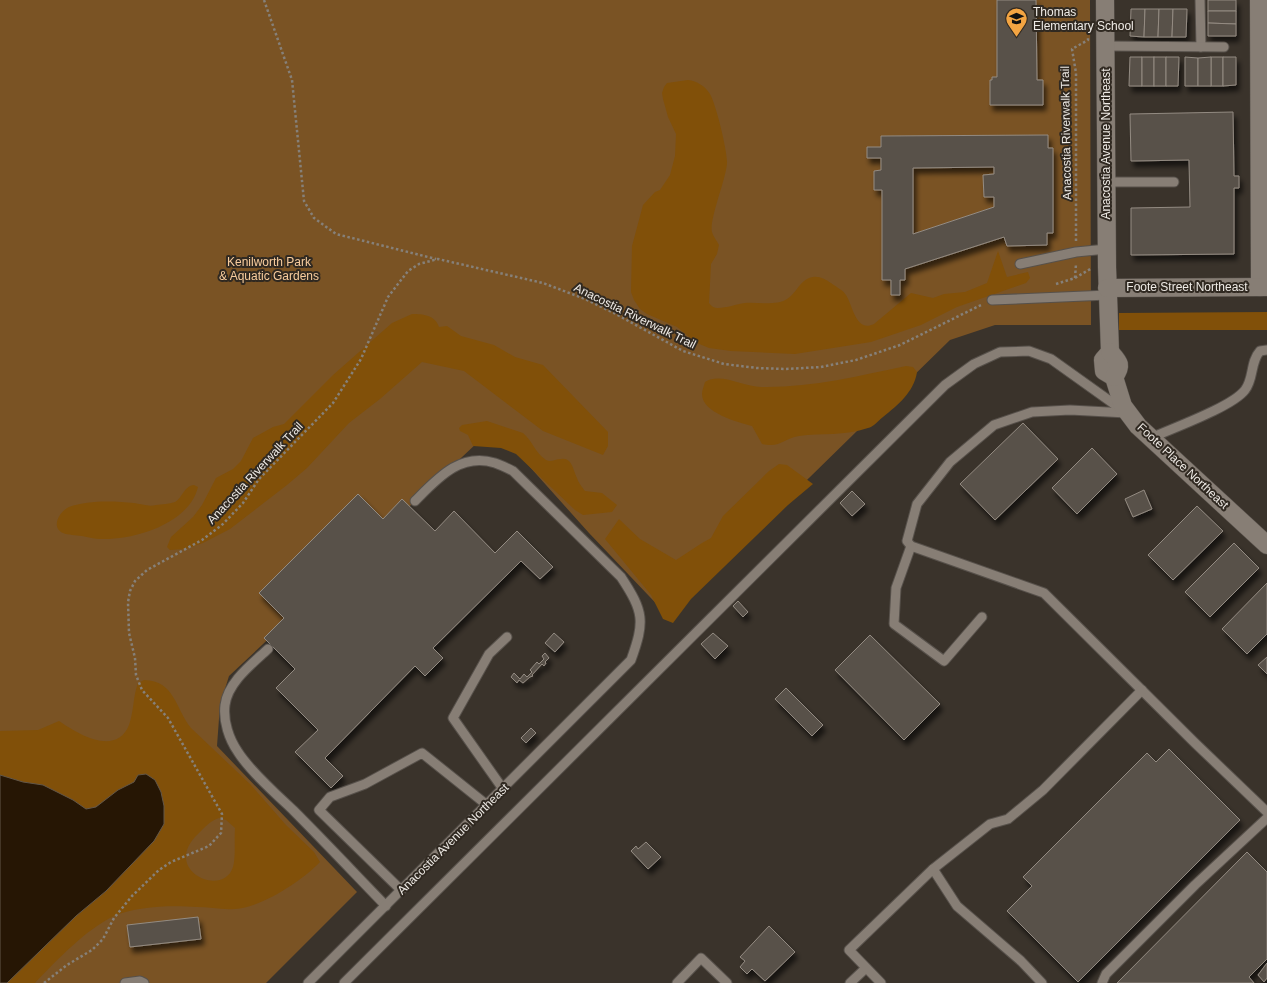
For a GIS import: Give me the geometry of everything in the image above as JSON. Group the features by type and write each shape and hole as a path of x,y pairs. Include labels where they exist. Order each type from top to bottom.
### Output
{"street":[{"name":"Anacostia Avenue Northeast","path":"1106,0 1108,291"},
{"path":"1259,0 1263,105 1264,287"},
{"name":"Foote Street Northeast","path":"1108,291 1264,287"},
{"name":"Foote Place Northeast","path":"1108,291 1110,352 1119,361 1119,370 1114,378 1121,400 1128,413 1138,426 1267,545"}],"lane":[{"path":"1200,0 1201,47"},
{"path":"1105,46 1224,47"},
{"path":"1106,182 1174,182"},
{"path":"1020,264 1076,252 1107,250"},
{"path":"992,300 1108,291"},
{"path":"1151,438 1223,406 1244,393 1249,386 1255,356 1260,351 1267,350"},
{"path":"344,983 931,399 960,374 974,364 1000,352 1029,351 1051,359 1128,413"},
{"path":"1128,413 1070,410 1032,412 994,425 950,462 917,504 907,541 911,546 1044,593 1267,812"},
{"name":"Anacostia Avenue Northeast","path":"308,983 598,695 631,660 640,636 640,614 633,596 621,577 513,471 495,463 482,460 461,464 442,474 415,501"},
{"path":"911,546 896,588 894,624 944,661 982,617"},
{"path":"503,789 453,718 489,654 507,638"},
{"path":"268,649 239,678 230,690 225,705 225,721 230,737 238,753 257,774 386,906"},
{"path":"881,983 849,950 933,869 990,824 1008,820 1043,790 1142,690"},
{"path":"401,890 319,810 330,797 365,784 422,753 487,806"},
{"path":"1102,983 1106,974 1195,885 1267,818"},
{"path":"933,869 957,906 1021,961 1042,983"},
{"path":"676,983 702,958 727,983"},
{"path":"850,983 866,968"},
{"path":"125,983 140,981 144,983"}],"path":[{"path":"264,0 292,80 304,200 314,218 336,234 438,259"},
{"name":"Anacostia Riverwalk Trail","path":"1076,244 1076,73 1072,49 1088,40 1088,32"},
{"name":"Anacostia Riverwalk Trail","path":"44,983 66,965 92,950 103,939 114,918 132,896 159,870 171,862 209,846 221,833 222,814 168,718 142,690 136,675 135,658 129,633 128,602 130,591 135,581 148,570 202,540 223,524 243,503 260,479 333,402 361,359 388,297 396,284 408,271 420,264 438,259 543,283 585,299 614,313 683,351 724,364 757,368 821,367 878,353 900,345 992,300"},
{"path":"1075,278 1076,261"},
{"path":"1055,285 1075,278 1094,267"}],"green space":[{"name":"Kenilworth Park & Aquatic Gardens","path":"0,0 1090,0 1091,325 995,325 950,340 668,616 589,533 494,427 229,676 220,705 217,746 357,892 266,983 7,983 36,954 73,800 0,775"}],"shaded area":[{"path":"688,80 701,84 710,94 724,140 727,158 726,172 712,226 713,234 719,245 717,254 711,264 709,303 713,307 721,308 745,303 783,301 805,280 818,277 823,278 843,292 859,322 868,326 874,324 911,293 933,298 944,294 965,292 987,283 998,251 1007,277 1028,272 1030,278 1026,283 957,307 921,325 871,342 795,354 731,351 709,348 697,343 677,327 640,309 631,292 632,246 643,205 655,192 660,190 670,175 675,156 676,134 668,117 662,93 667,83"},
{"path":"1267,312 1267,330 1119,330 1119,313"},
{"path":"412,314 428,316 435,320 439,327 447,326 461,336 494,345 515,357 543,365 608,432 608,446 603,455 543,431 464,371 422,362 349,423 307,468 230,529 203,543 185,549 170,550 167,547 171,537 193,517 202,505 216,478 233,469 241,461 253,438 273,427 284,424 333,375 392,323"},
{"path":"906,366 913,367 917,372 913,386 900,403 872,426 859,431 799,436 773,445 762,444 752,426 722,416 714,411 704,401 702,394 705,382 711,379 725,379 761,387 798,386 834,381"},
{"path":"487,421 523,433 546,460 568,460 585,491 602,493 617,505 612,512 583,515 575,510 516,454 501,448 473,446 468,435 460,431 459,428 462,425"},
{"path":"779,464 787,465 813,484 788,505 691,599 673,623 663,619 651,595 605,539 619,519 640,539 676,560 711,538 723,516 769,471"},
{"path":"194,485 198,487 193,500 184,511 172,520 144,533 114,539 99,539 65,534 57,527 60,515 69,507 84,503 101,502 126,502 151,506 170,503 175,502 188,487"},
{"path":"144,680 154,682 168,690 191,728 250,784 286,825 314,852 320,862 292,885 257,904 230,909 187,906 154,907 133,910 114,916 82,937 35,983 7,983 76,916 106,891 154,841 161,792 155,780 146,774 99,804 86,809 73,800 43,785 23,782 0,775 0,731 38,730 59,721 76,732 96,740 115,740 123,735 129,725 138,683","holes":["219,818 226,820 235,828 233,867 227,876 218,880 208,880 198,876 190,869 186,859 188,847 210,823"]},
{"path":"146,774 155,780 161,792 164,806 164,824 154,841 106,891 76,916 7,983 0,983 0,775 23,782 43,785 73,800 86,809 96,807 118,790 134,782 138,775"}],"building":[{"name":"Thomas Elementary School","path":"997,0 1036,0 1037,80 1043,80 1043,105 990,105 990,80 992,80 992,77 997,77"},
{"path":"1208,0 1236,0 1236,11 1208,11"},
{"path":"1131,9 1145,9 1144,37 1130,36"},
{"path":"1145,9 1159,9 1158,37 1144,37"},
{"path":"1159,9 1173,9 1172,37 1158,37"},
{"path":"1173,9 1187,9 1186,37 1172,37"},
{"path":"1208,11 1236,11 1236,24 1208,23"},
{"path":"1208,23 1236,24 1236,36 1208,36"},
{"path":"1130,57 1142,57 1142,86 1129,86"},
{"path":"1142,57 1154,57 1154,86 1142,86"},
{"path":"1154,57 1166,57 1166,86 1154,86"},
{"path":"1166,57 1179,57 1178,86 1166,86"},
{"path":"1185,57 1198,58 1198,86 1185,86"},
{"path":"1211,57 1223,57 1223,86 1211,86"},
{"path":"1211,57 1211,86 1198,86 1198,58"},
{"path":"1223,57 1236,57 1236,85 1223,86"},
{"path":"1233,112 1234,176 1239,176 1239,188 1234,188 1234,254 1131,255 1131,208 1190,207 1189,160 1131,161 1130,114"},
{"path":"1048,135 1048,148 1053,148 1053,233 1047,233 1047,245 1007,246 1004,237 905,269 905,280 900,280 900,295 891,295 891,280 882,280 882,190 874,190 874,171 881,170 881,158 867,158 867,147 881,147 881,136","holes":["994,167 994,174 983,175 984,197 994,197 994,207 913,234 913,168"]},
{"path":"1023,423 1058,459 995,520 960,484"},
{"path":"1092,448 1117,474 1077,514 1052,488"},
{"path":"1144,490 1152,509 1133,517 1125,499"},
{"path":"852,491 865,504 852,516 840,503"},
{"path":"358,494 383,519 402,499 435,531 454,511 495,553 517,531 553,567 540,579 521,561 433,648 443,658 425,676 415,666 325,758 343,776 331,788 295,752 318,730 276,688 295,669 264,638 284,618 259,593"},
{"path":"1197,506 1223,531 1173,580 1148,555"},
{"path":"1234,543 1259,568 1210,617 1185,592"},
{"path":"1267,583 1267,634 1247,654 1222,629"},
{"path":"738,601 748,612 743,617 733,606"},
{"path":"554,633 564,642 555,652 545,643"},
{"path":"713,633 728,646 715,659 701,644"},
{"path":"870,635 940,704 904,740 835,670"},
{"path":"545,653 549,658 544,666 542,664 533,676 523,683 519,680 517,683 511,677 514,673 520,679 524,674 527,677 537,662 539,664 544,659 542,656"},
{"path":"1267,657 1267,674 1258,665"},
{"path":"786,688 823,725 812,736 775,699"},
{"path":"531,728 536,733 526,743 521,738"},
{"path":"1169,749 1240,820 1078,982 1007,911 1032,886 1023,877 1147,753 1156,762"},
{"path":"646,842 661,857 648,869 631,851 636,846 638,849"},
{"path":"1247,852 1267,872 1267,959 1249,977 1254,983 1117,983"},
{"path":"198,917 201,939 130,947 127,925"},
{"path":"769,926 795,952 765,981 752,969 747,974 740,967 745,961 740,957"},
{"path":"1267,963 1267,978 1264,982 1258,975"}],"place":[{"name":"Thomas Elementary School","path":"1017,38"}]}
